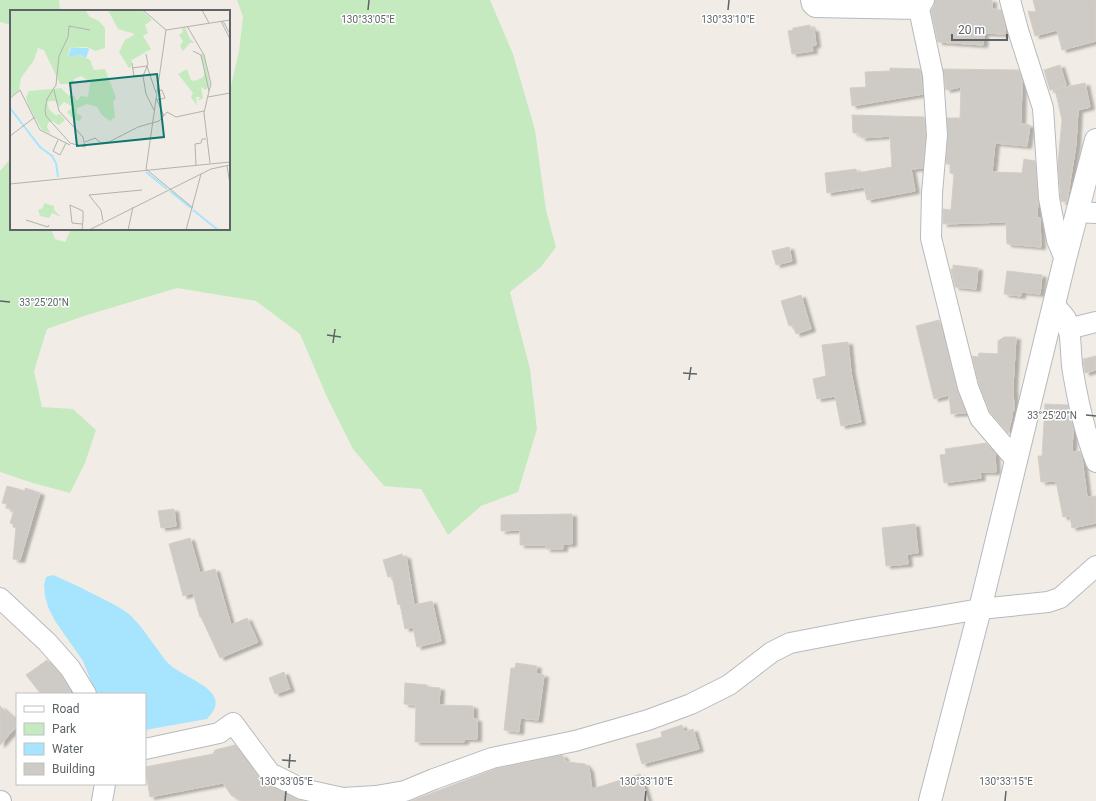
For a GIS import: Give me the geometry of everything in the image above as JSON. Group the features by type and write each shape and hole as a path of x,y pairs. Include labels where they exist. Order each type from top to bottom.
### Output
{"street":[{"path":"811,0 812,4 815,6 921,4 933,74 938,135 932,193 931,238 968,387 980,418 1016,460"},
{"path":"1010,0 1043,108 1049,198 1056,240 1065,259"},
{"path":"930,801 980,609 1065,259 1086,213 1096,140"},
{"path":"1054,305 1066,319 1072,371 1080,408 1096,462"},
{"path":"1068,329 1096,322"},
{"path":"146,749 219,733 233,723 270,773 302,789 343,798 376,796 405,791 492,758 575,741 648,720 691,704 729,685 772,652 790,643 980,609 1048,602 1060,598 1096,566"},
{"path":"0,598 47,642 70,668 85,693"},
{"path":"102,801 105,785"}],"green space":[{"path":"0,0 59,0 60,8 58,10 10,10 10,25 0,22"},
{"path":"237,0 490,0 513,54 535,130 546,210 556,247 541,267 510,292 530,369 537,429 518,492 481,506 448,535 421,489 384,486 353,449 327,397 300,334 256,301 177,288 84,316 47,329 34,371 42,407 73,409 96,430 85,463 70,493 0,472 0,171 10,159 10,230 51,230 55,239 65,242 71,230 230,230 230,90 239,51 243,17"}],"water":[{"path":"53,575 78,586 110,602 129,614 141,627 167,662 174,668 204,686 211,693 216,700 215,709 207,719 146,730 146,693 96,693 83,661 55,621 48,607 44,585 46,577"}],"building":[{"path":"935,0 992,0 992,9 1001,10 1005,34 984,33 983,45 938,42 931,11"},
{"path":"1033,0 1096,0 1096,41 1062,50 1057,30 1035,36 1028,11 1036,12"},
{"path":"810,25 810,29 814,29 816,45 812,46 813,51 792,54 788,31 793,30 793,28"},
{"path":"1060,65 1066,85 1056,89 1085,83 1090,107 1078,110 1076,144 1067,202 1061,201 1058,163 1062,120 1055,89 1050,90 1044,70"},
{"path":"890,68 920,69 923,94 852,106 850,88 866,87 865,72 890,71"},
{"path":"943,69 1019,70 1022,81 1021,124 1030,125 1027,146 995,143 992,172 1022,173 1024,159 1035,161 1038,199 1037,218 1040,218 1041,247 1007,244 1006,222 943,224 943,209 951,210 954,174 950,173 950,164 946,164 948,136 947,118 960,118 961,87 946,90"},
{"path":"852,115 924,117 925,135 923,168 911,169 915,191 867,200 864,187 827,193 825,173 856,169 857,173 892,167 890,136 861,138 861,135 858,135 858,133 853,133"},
{"path":"789,247 792,261 776,265 772,251"},
{"path":"953,265 978,268 976,289 955,287 951,269 953,269"},
{"path":"1007,271 1042,275 1040,294 1021,292 1021,296 1004,294"},
{"path":"801,295 811,329 796,334 793,325 789,326 781,301"},
{"path":"939,320 957,390 966,413 951,414 949,395 934,399 916,326"},
{"path":"1004,337 1016,337 1013,386 1014,411 1012,411 1008,433 990,412 979,384 972,356 978,357 979,353 998,354 998,341"},
{"path":"848,342 851,372 861,422 841,426 835,396 817,399 813,379 826,376 822,345"},
{"path":"1096,356 1096,370 1085,373 1083,359"},
{"path":"1045,404 1068,405 1073,429 1072,452 1080,451 1087,497 1096,496 1096,523 1072,528 1070,516 1063,517 1056,481 1041,482 1038,456 1042,456"},
{"path":"986,443 995,454 996,472 980,472 981,478 944,483 940,455 946,454 945,449"},
{"path":"7,486 25,491 25,488 40,493 20,560 13,559 16,528 10,523 14,510 6,508 7,504 2,503"},
{"path":"174,509 176,526 161,528 158,511"},
{"path":"572,514 572,544 563,544 563,549 546,549 546,545 520,545 520,530 501,531 501,515"},
{"path":"915,524 918,553 907,554 908,564 886,566 882,528"},
{"path":"190,538 200,573 215,569 231,625 247,618 258,642 220,658 200,617 193,593 183,596 169,544"},
{"path":"402,554 403,557 406,556 414,605 432,601 441,641 417,647 413,627 405,629 392,576 388,577 383,560"},
{"path":"47,660 61,675 71,693 40,693 26,675"},
{"path":"516,663 537,666 536,674 544,675 538,720 520,718 519,732 504,730 511,668 515,668"},
{"path":"284,672 290,689 275,694 269,678"},
{"path":"405,683 440,688 439,705 473,706 473,719 477,719 477,739 464,739 464,742 415,742 416,705 404,704"},
{"path":"0,706 16,721 16,727 0,745"},
{"path":"682,725 684,732 693,729 699,749 642,764 636,744 662,737 661,732"},
{"path":"235,745 261,780 303,801 241,801 231,795 223,783 150,797 146,767 213,754 215,750"},
{"path":"562,755 567,762 585,764 589,769 592,789 640,774 648,801 411,801 495,769"}]}
